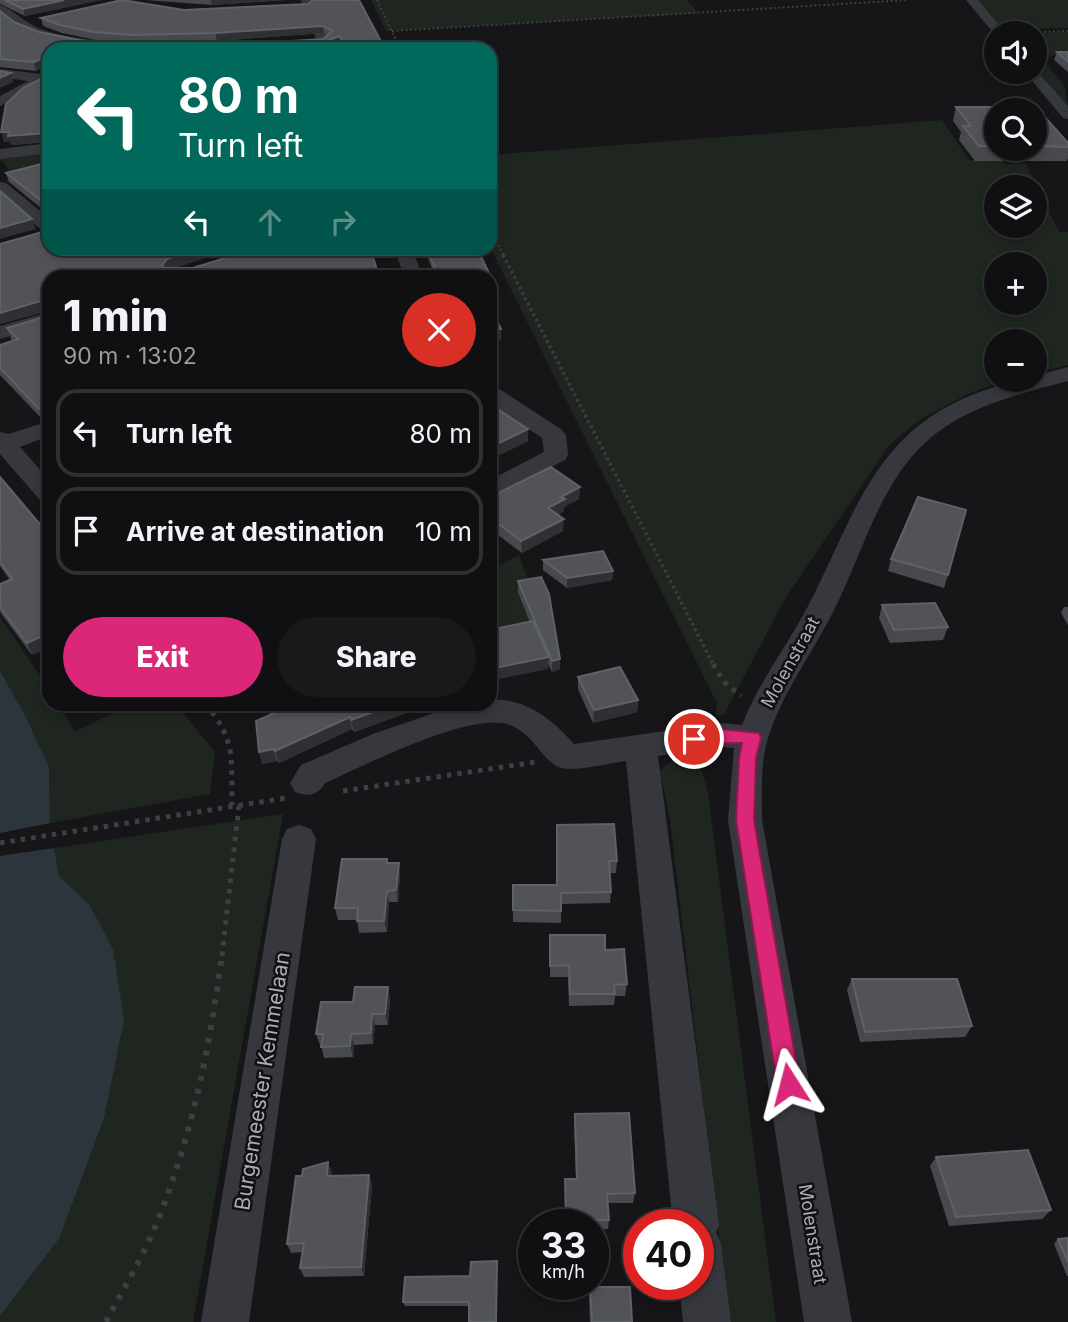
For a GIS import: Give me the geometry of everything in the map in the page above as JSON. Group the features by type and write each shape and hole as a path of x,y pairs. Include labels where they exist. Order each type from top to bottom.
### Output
{"street":[{"path":"972,0 990,21"},
{"path":"303,4 320,42"},
{"path":"0,9 21,24 45,35 90,42"},
{"path":"21,24 46,18"},
{"path":"0,73 42,79"},
{"path":"0,102 7,92 42,80"},
{"path":"1042,84 1068,115"},
{"path":"7,92 42,93"},
{"path":"0,153 42,149"},
{"path":"0,187 42,229"},
{"path":"0,333 42,320"},
{"name":"Molenstraat","path":"828,1322 745,820 747,758 758,722 820,610 888,470 918,436 958,410 1003,391 1068,374"},
{"path":"497,398 554,435 556,455 497,485"},
{"path":"42,430 2,441 42,487"},
{"path":"311,791 313,774 448,720 487,711"},
{"path":"497,711 511,712 528,719 547,734 568,757 720,736 758,722"},
{"path":"641,747 694,1209"},
{"name":"Burgemeester Kemmelaan","path":"225,1322 299,839"},
{"path":"704,1300 707,1322"}],"path":[{"path":"377,0 397,42"},
{"path":"392,31 907,0"},
{"path":"1047,32 1068,31"},
{"path":"497,243 715,669 758,722"},
{"path":"106,1322 155,1227 192,1120 215,991 235,805 229,741 222,723 211,711"},
{"path":"0,843 311,791 568,757"}],"shaded area":[{"path":"371,0 687,0 698,13 386,31"},
{"path":"978,0 1068,0 1068,28 1047,28 1047,21 995,21"},
{"path":"1068,32 1068,55 1047,56 1047,33"},
{"path":"1047,65 1064,85 1068,107 1047,84"},
{"path":"942,120 969,160 1026,164 1031,175 984,175 984,238 1047,238 1047,207 1059,232 1068,232 1068,365 1047,370 1047,329 984,329 984,388 921,419 890,444 786,597 723,715 716,716 717,703 494,256 497,256 497,154"},
{"path":"42,153 42,171 8,182 5,180 13,177 3,161 0,161 0,157"},
{"path":"519,555 545,626 497,634 497,567"},
{"path":"0,617 42,679 42,711 63,711 75,732 117,711 182,711 215,752 210,794 50,823 49,767 26,717 0,671"},
{"path":"0,671 26,717 49,767 50,823 0,833"},
{"path":"689,757 701,767 708,793 776,1322 729,1322 670,819 660,771 674,759"},
{"path":"283,814 193,1322 0,1322 0,1316 59,1239 89,904 59,876 54,848"},
{"path":"54,848 59,876 89,904 113,949 124,1020 104,1118 59,1239 0,1316 0,856"}],"building":[{"path":"5,0 64,0 23,9"},
{"path":"122,0 184,10 308,4 313,0 359,0 381,42 342,42 340,36 324,42 277,42 323,39 332,31 323,26 132,35 94,32 41,18"},
{"path":"0,11 14,22 39,32 90,42 42,42 42,58 34,62 0,59"},
{"path":"1057,52 1068,52 1068,62"},
{"path":"0,71 11,73 0,78"},
{"path":"42,79 42,134 8,136 9,132 1,132 6,104 24,87"},
{"path":"956,107 984,107 984,146 979,146 963,126 971,126"},
{"path":"1047,119 1068,143 1068,147 1047,146"},
{"path":"42,164 42,201 6,173"},
{"path":"0,191 32,219 0,228"},
{"path":"42,232 42,256 176,256 167,259 162,266 193,268 231,256 373,256 377,270 42,270 42,300 0,313 0,244"},
{"path":"430,256 481,256 487,270 436,270"},
{"path":"42,318 42,409 39,409 0,368 0,345 18,339 7,328"},
{"path":"497,409 528,429 497,444"},
{"path":"551,467 580,487 548,508 564,519 521,541 497,522 497,494"},
{"path":"0,477 42,527 42,636 27,643 0,607 0,584 12,579 0,562"},
{"path":"918,497 966,510 948,575 891,559"},
{"path":"603,551 613,571 567,578 543,560"},
{"path":"541,577 549,594 560,659 552,661 518,581"},
{"path":"935,603 948,627 894,630 882,605"},
{"path":"533,621 549,657 497,668 497,629"},
{"path":"620,667 638,700 594,710 578,677"},
{"path":"279,711 376,711 351,720 350,717 275,751 273,749 259,752 256,721"},
{"path":"614,824 617,861 609,861 611,892 561,893 561,911 513,910 513,885 557,885 557,825"},
{"path":"342,859 387,859 387,863 399,863 396,890 387,891 384,921 357,921 358,908 335,908"},
{"path":"550,935 605,935 605,950 624,949 627,984 614,985 615,994 570,994 569,965 550,966"},
{"path":"852,979 957,979 972,1026 865,1032"},
{"path":"355,987 388,987 385,1014 372,1014 371,1033 351,1034 350,1046 321,1047 323,1034 316,1034 321,1002 353,1002"},
{"path":"629,1113 635,1193 607,1194 608,1209 566,1209 565,1179 577,1179 575,1114"},
{"path":"1028,1150 1051,1210 956,1217 936,1157"},
{"path":"328,1162 327,1176 369,1175 361,1267 300,1268 304,1243 287,1244 296,1176 302,1176 303,1169"},
{"path":"1068,1238 1068,1262 1058,1239"},
{"path":"497,1261 496,1322 469,1322 469,1302 403,1302 405,1277 470,1276 471,1262"},
{"path":"609,1287 623,1287 623,1300 631,1300 632,1322 592,1322 591,1300 609,1300"}],"route":[{"path":"694,739 720,736 752,738 747,758 745,820 789,1084"}]}
